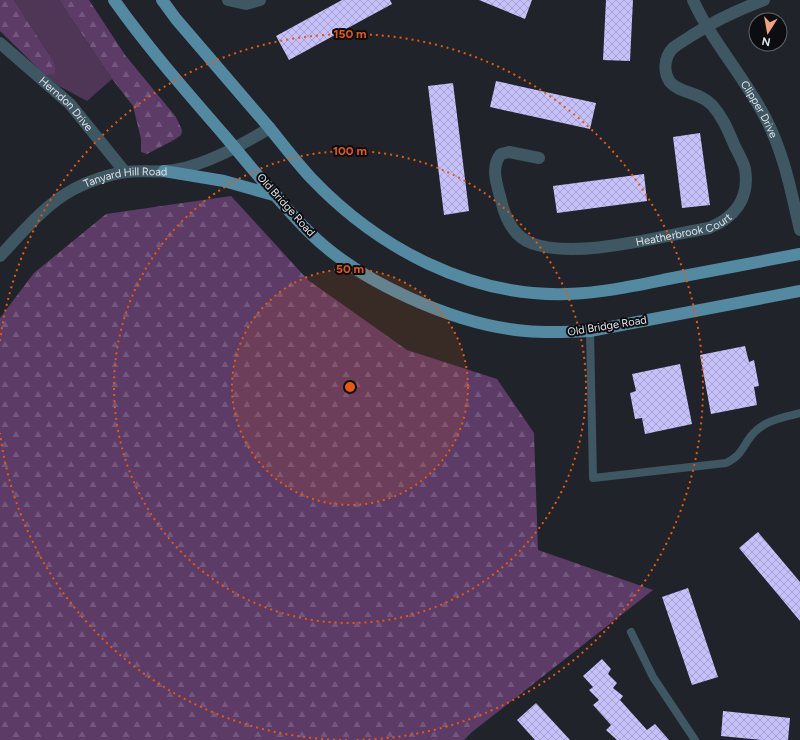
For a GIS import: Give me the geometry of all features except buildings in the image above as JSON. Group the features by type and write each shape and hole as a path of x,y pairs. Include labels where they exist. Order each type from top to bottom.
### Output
{"main road":[{"name":"Old Bridge Road","path":"114,0 160,61 309,232 352,266 379,283 414,300 459,317 494,326 525,331 557,333 590,331 800,291"},
{"path":"162,0 176,19 312,179 340,206 373,233 430,265 462,278 496,287 531,292 566,294 608,291 800,254"},
{"path":"164,171 228,182 277,196"}],"street":[{"path":"228,0 246,4 260,0"},
{"name":"Clipper Drive","path":"693,0 706,26 725,57 743,81 768,123 779,147 789,178 800,230"},
{"name":"Heatherbrook Court","path":"539,158 509,152 501,154 495,165 495,174 504,215 519,235 530,243 546,247 573,249 600,248 709,228 722,223 733,214 743,196 746,183 744,169 724,122 718,112 708,101 696,94 677,88 670,82 665,66 667,56 673,48 706,26 735,10 764,0"},
{"name":"Herndon Drive","path":"0,42 70,104 125,172"},
{"name":"Tanyard Hill Road","path":"0,256 38,214 58,198 75,188 125,172 164,171 191,166 234,147 270,128"}],"lane":[{"path":"590,331 593,478 726,463 738,457 751,436 769,421 800,413"},
{"path":"632,632 653,677 695,740"}],"shaded area":[{"path":"14,0 59,0 112,79 87,101 59,86 45,75 52,59"}],"green space":[{"path":"0,0 14,0 52,59 55,66 55,74 45,75 0,31"},
{"path":"59,0 89,0 125,55 176,117 182,130 181,135 147,154 141,152 141,139 133,106 112,79"},
{"path":"231,196 308,280 407,350 497,379 534,433 538,550 653,590 472,732 464,740 0,740 0,318 34,273 106,214"}]}
